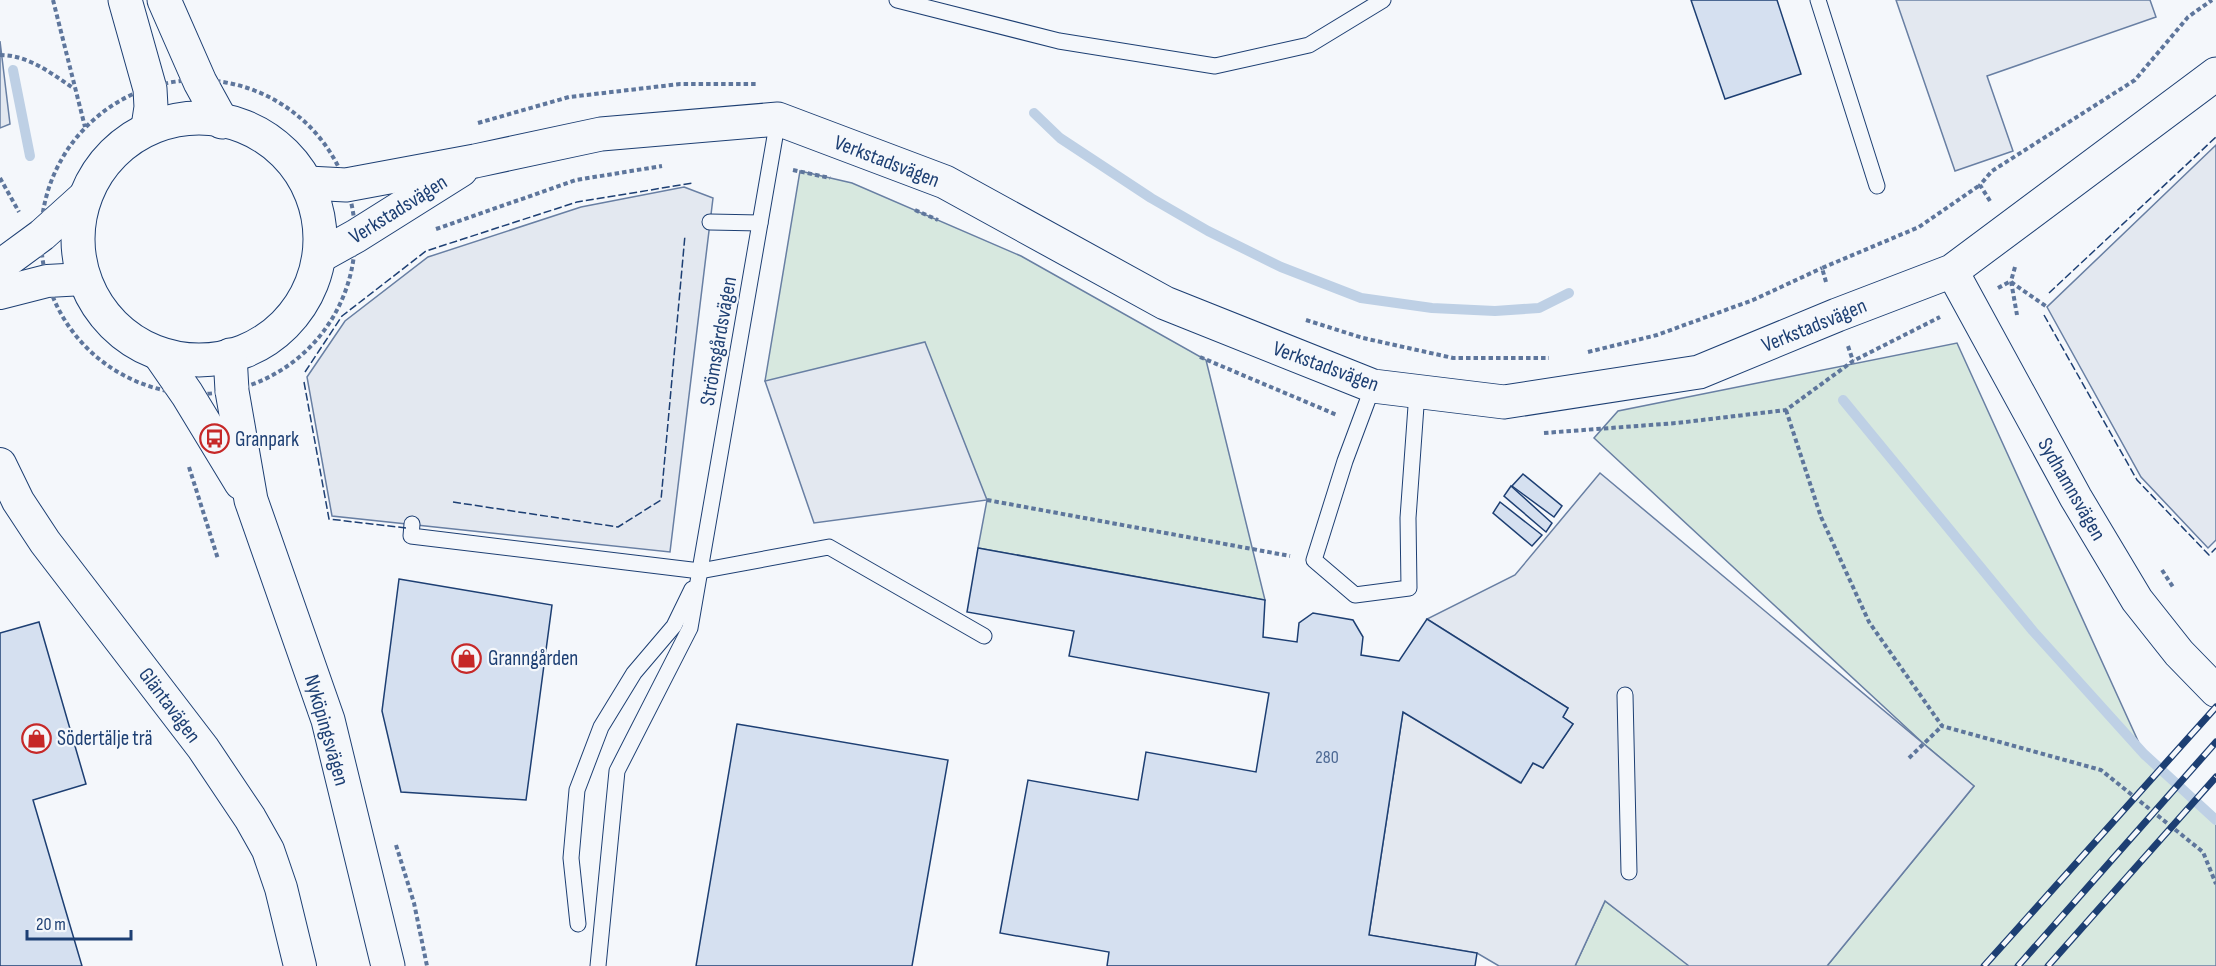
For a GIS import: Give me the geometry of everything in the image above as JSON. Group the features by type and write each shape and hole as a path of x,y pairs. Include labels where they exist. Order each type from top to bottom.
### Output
{"main road":[{"path":"125,0 150,88 148,127"},
{"path":"164,0 200,82 222,122"},
{"name":"Verkstadsvägen","path":"308,183 346,185 601,134 778,119 945,182 1165,303 1372,387 1504,402 1699,372 1952,270 2216,74"},
{"path":"189,117 222,122 250,127 285,151 308,183 318,210 321,233 320,256 307,296 280,330 245,352 203,361 160,356 123,335 88,293 76,252 83,198 104,161 148,127 189,117"},
{"name":"Verkstadsvägen","path":"320,256 475,161"},
{"name":"Nyköpingsvägen","path":"160,356 171,396 251,500"},
{"name":"Nyköpingsvägen","path":"230,356 232,391 251,500 328,720 388,966"}],"street":[{"path":"0,266 42,236 83,198"},
{"name":"Sydhamnsvägen","path":"1952,270 2076,498 2137,600 2179,654 2216,691"},
{"path":"0,293 47,281 84,279"},
{"name":"Gläntavägen","path":"0,464 18,501 45,542 203,748 250,818 268,850 281,888 300,966"}],"lane":[{"path":"897,0 1059,41 1215,66 1309,45 1383,0"},
{"path":"1818,0 1877,186"},
{"name":"Strömsgårdsvägen","path":"598,966 617,771 690,628 778,119"},
{"path":"710,222 760,224"},
{"path":"1372,387 1344,461 1314,560 1354,595 1409,588 1408,518 1417,392"},
{"path":"412,524 411,536 699,572 829,547 984,636"},
{"path":"578,924 571,858 577,790 601,727 634,673 674,626 699,572"},
{"path":"1625,695 1629,872"}],"path":[{"path":"53,0 85,127"},
{"path":"2047,307 2011,281 2021,249 1980,185 1992,171 2135,80 2188,17 2212,0"},
{"path":"0,56 17,56 74,88"},
{"path":"178,81 200,82 229,82 265,94 307,122 342,170 356,222 356,256 334,319 296,362 250,387 232,391 171,396 149,388 105,366 78,340 53,301 47,281 42,264 41,216 49,186 62,156 85,127 109,107 137,92 178,81"},
{"path":"0,178 20,214"},
{"path":"149,388 171,393 171,396"},
{"path":"1786,410 1821,517 1869,622 1942,726 2101,770 2203,852 2216,884"},
{"path":"187,459 218,559"},
{"path":"987,500 1314,560"},
{"path":"1909,758 1942,726"}],"shaded area":[{"path":"1896,0 2150,0 2156,17 1987,76 2013,151 1955,171"},
{"path":"0,41 10,124 0,128"},
{"path":"2216,145 2216,540 2208,548 2141,477 2047,307"},
{"path":"800,171 852,183 1021,256 1206,360 1265,600 978,548 987,500 765,381"},
{"path":"684,187 713,198 670,552 332,516 307,377 345,321 428,257 581,207"},
{"path":"925,342 987,500 814,523 765,381"},
{"path":"1957,343 2144,754 2216,820 2216,966 1827,966 1974,786 1924,744 1594,438 1618,411"},
{"path":"1600,473 1974,786 1827,966 1689,966 1605,901 1575,966 1499,966 1477,953 1369,935 1403,712 1520,783 1533,763 1543,768 1573,724 1563,717 1568,708 1427,619 1515,575"},
{"path":"1605,901 1691,966 1575,966"}],"building":[{"path":"1691,0 1777,0 1801,74 1725,99"},
{"path":"1523,474 1562,506 1554,517 1512,486"},
{"path":"1511,486 1552,523 1546,532 1504,496"},
{"path":"1500,502 1542,535 1532,546 1493,513"},
{"path":"978,548 1265,600 1263,637 1297,642 1299,623 1313,613 1353,620 1363,637 1361,655 1399,661 1427,619 1568,708 1563,717 1573,724 1543,768 1533,763 1521,783 1403,712 1369,935 1477,953 1475,966 1107,966 1109,952 1000,933 1028,780 1138,800 1146,752 1256,772 1269,693 1069,656 1074,631 967,612"},
{"name":"Granngården","path":"399,579 552,605 526,800 401,792 382,711"},
{"path":"39,622 86,784 33,800 82,966 0,966 0,633"},
{"path":"737,724 948,760 912,966 696,966"}],"waterway":[{"path":"13,70 30,156"},
{"path":"1034,113 1060,138 1151,198 1208,231 1281,267 1361,298 1432,308 1495,311 1539,308 1569,293"},
{"path":"1843,400 2033,631 2144,754 2216,820"}],"railway":[{"path":"1984,966 2216,707"},
{"path":"2018,966 2216,742"},
{"path":"2048,966 2216,777"}],"fence":[{"path":"2049,293 2216,137"},
{"path":"305,372 342,316 426,251 577,202 693,183"},
{"path":"453,502 618,527 661,500 685,235"},
{"path":"2044,315 2137,480 2209,555 2216,548"},
{"path":"304,382 329,519 406,528"}],"place":[{"name":"Granpark","path":"214,439"},
{"name":"Granngården","path":"467,658"},
{"name":"Södertälje trä","path":"36,738"}]}
